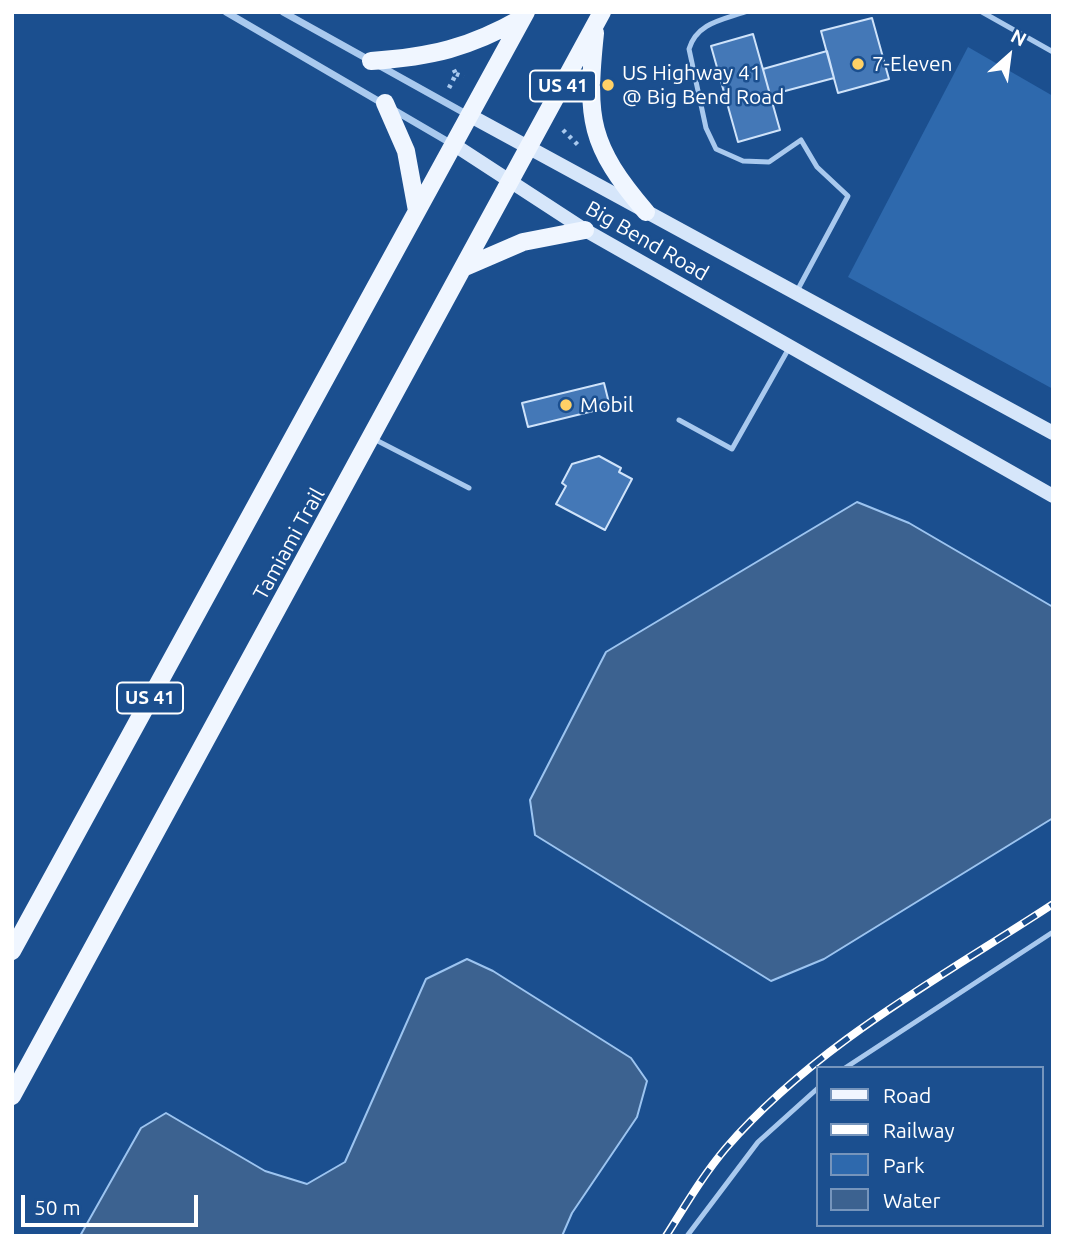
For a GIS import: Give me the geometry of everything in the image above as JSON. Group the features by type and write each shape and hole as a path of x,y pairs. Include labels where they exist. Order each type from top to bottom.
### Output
{"main road":[{"path":"370,61 412,58 456,50 524,15"},
{"name":"US 41","path":"12,951 524,15"},
{"path":"599,17 589,91 591,119 608,164 646,212"},
{"name":"Tamiami Trail","path":"12,1096 466,267 599,17"},
{"path":"385,103 406,151 417,211"},
{"name":"Big Bend Road","path":"469,115 1053,433"},
{"name":"Big Bend Road","path":"453,144 585,230 1053,496"},
{"path":"466,267 523,242 585,230"}],"street":[{"name":"Big Bend Road","path":"226,12 453,144"},
{"name":"Big Bend Road","path":"283,12 469,115"}],"lane":[{"path":"745,12 702,28 692,37 689,49 706,128 716,149 743,161 769,162 801,141 817,167 848,196 795,294"},
{"path":"982,12 1053,52"},
{"path":"679,420 732,449 789,348"},
{"path":"372,438 469,488"},
{"path":"848,1066 1053,932"},
{"path":"687,1236 758,1142 816,1090"}],"path":[{"path":"452,67 456,74 464,77"},
{"path":"449,88 456,74"},
{"path":"563,130 579,148 585,149"},
{"path":"568,152 573,140"}],"green space":[{"path":"968,47 1053,96 1053,389 848,277"}],"water":[{"path":"857,502 909,523 1053,607 1053,818 824,959 771,981 535,835 530,800 606,652"},
{"path":"467,959 493,971 631,1058 647,1081 637,1117 572,1213 562,1236 80,1236 141,1128 166,1113 265,1171 307,1184 345,1162 426,979"}],"building":[{"name":"7-Eleven","path":"872,18 889,79 838,93 821,31"},
{"path":"753,34 780,130 738,142 711,46"},
{"path":"827,51 834,78 770,95 763,69"},
{"name":"Mobil","path":"604,383 610,407 528,427 522,403"},
{"path":"599,456 621,468 619,472 632,479 605,530 556,504 566,486 562,483 572,464"}],"railway":[{"path":"666,1236 726,1148 761,1111 799,1077 880,1015 1053,904"}],"place":[{"name":"7-Eleven","path":"858,64"},
{"name":"US Highway 41 @ Big Bend Road","path":"608,85"},
{"name":"Mobil","path":"566,405"}]}
